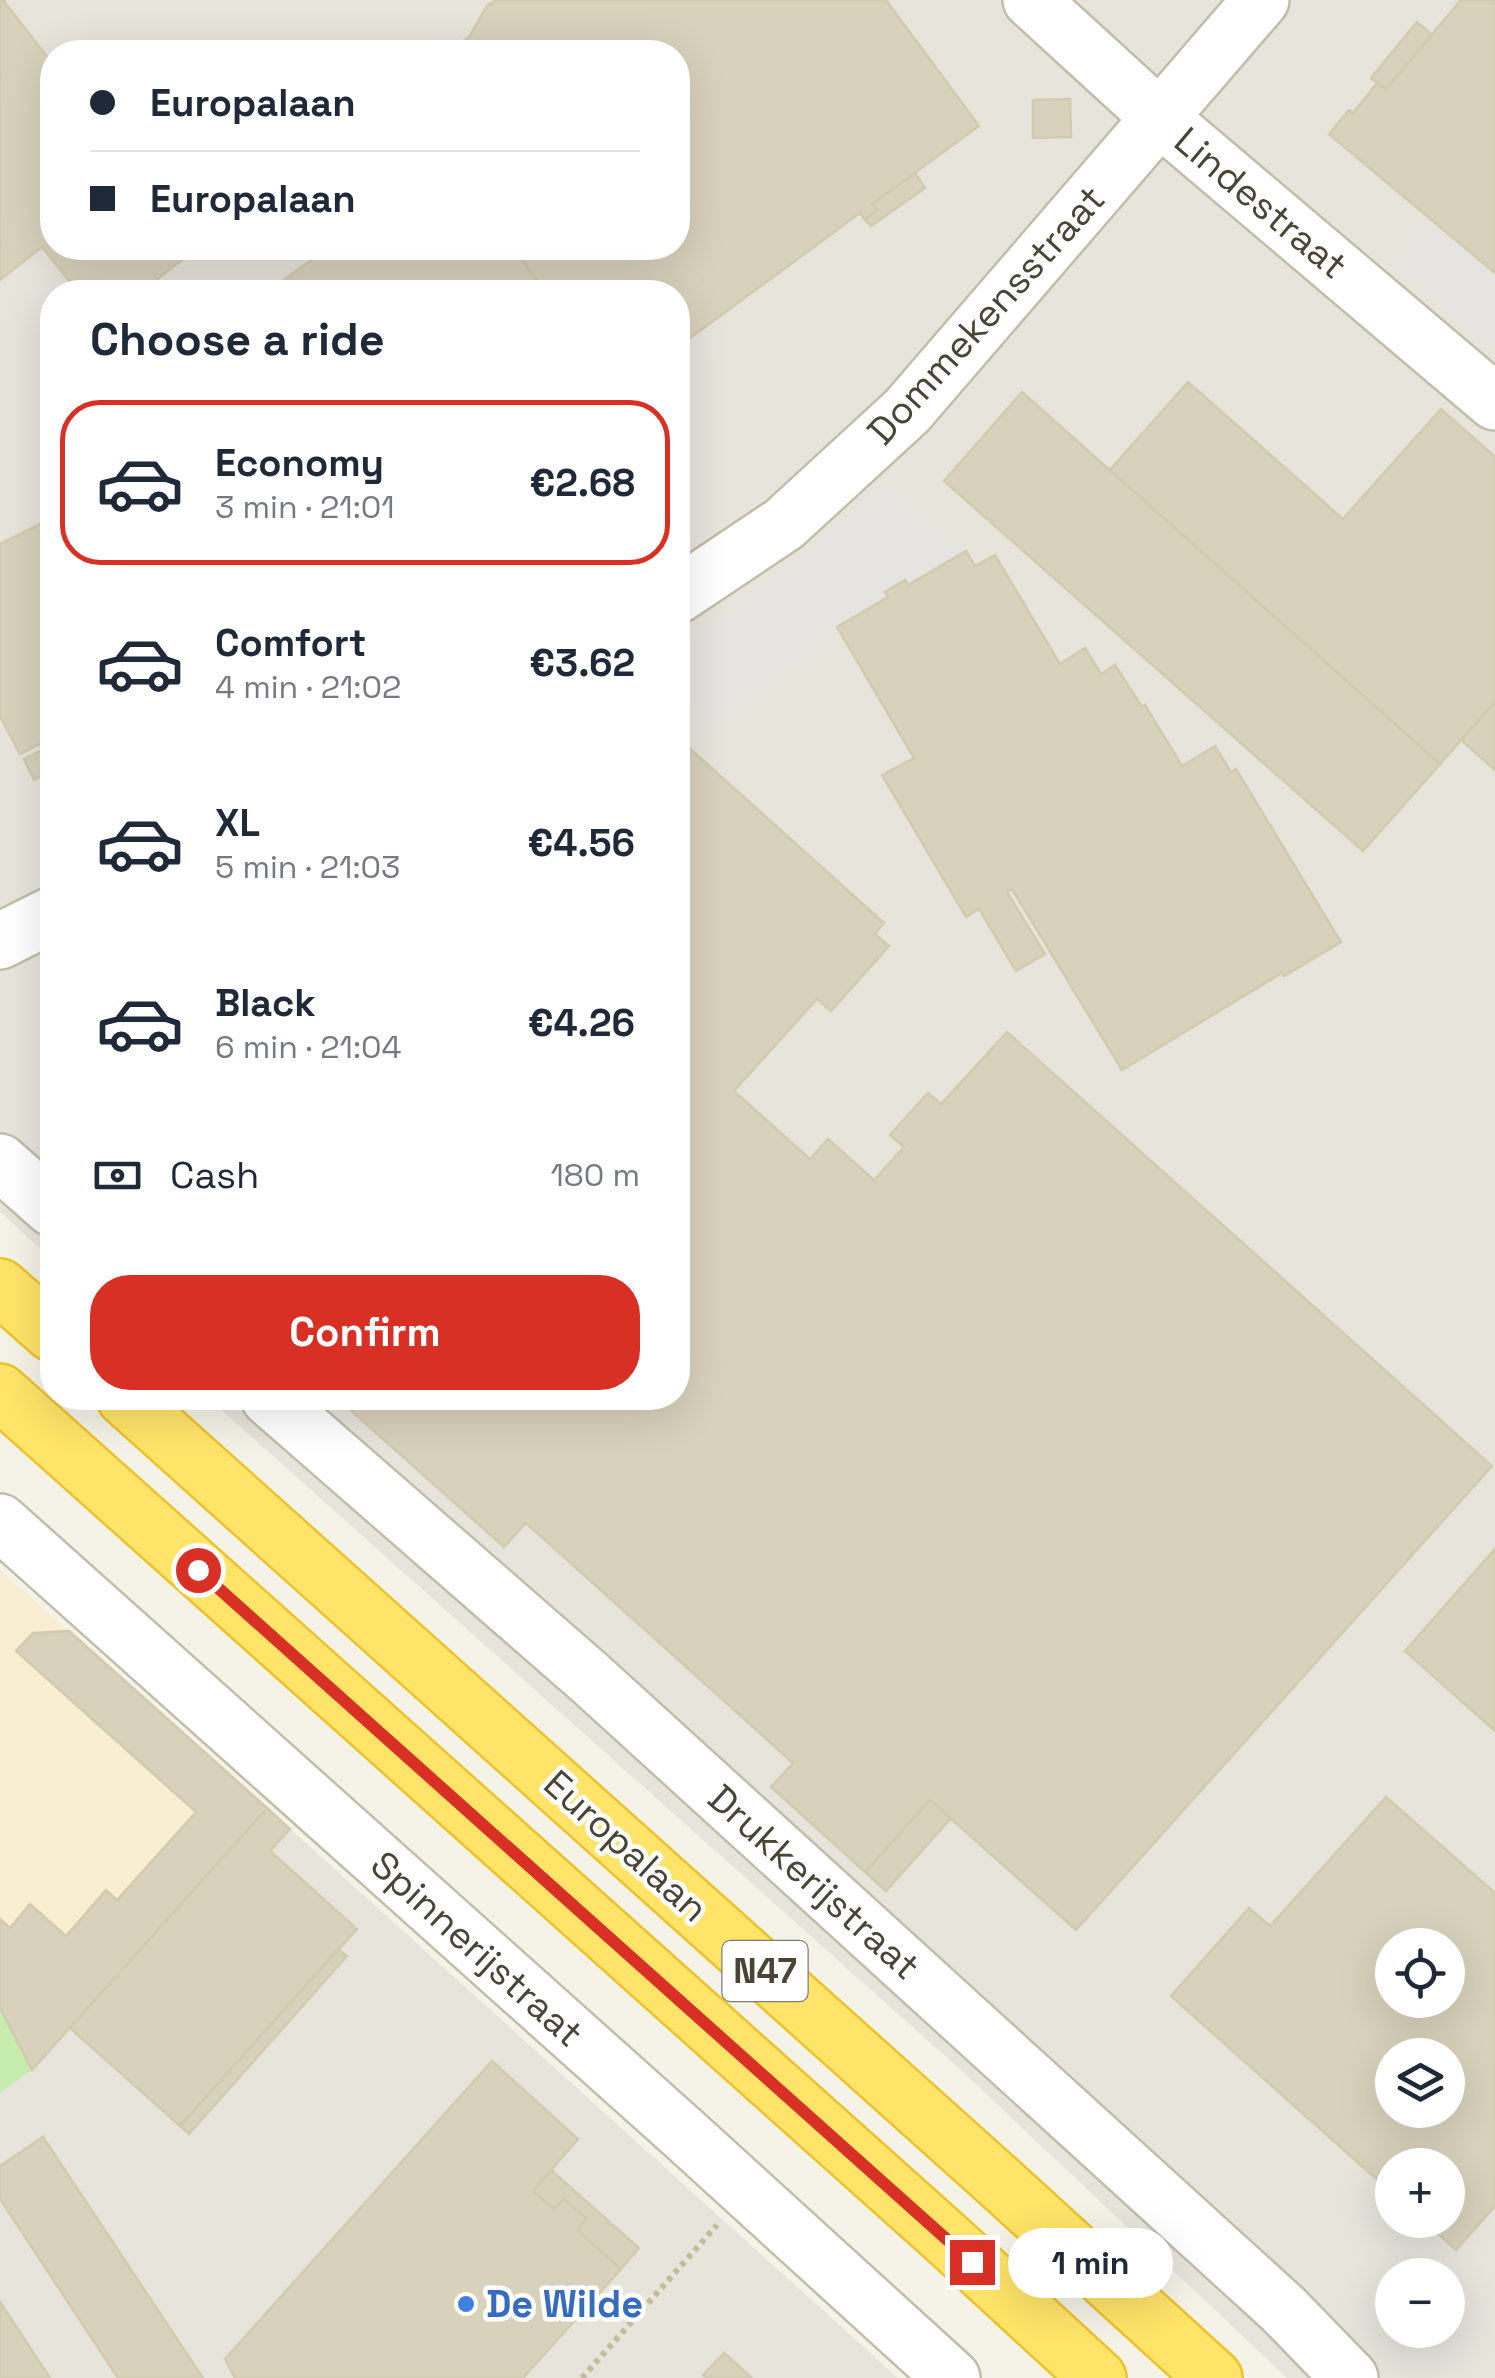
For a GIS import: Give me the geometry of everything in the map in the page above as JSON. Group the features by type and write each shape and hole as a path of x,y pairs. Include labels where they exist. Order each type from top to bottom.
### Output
{"highway":[{"path":"0,1287 40,1322"},
{"name":"Europalaan","path":"0,1392 1098,2378"},
{"name":"Europalaan","path":"137,1410 1214,2378"}],"street":[{"name":"Lindestraat","path":"1032,0 1160,118 1495,402"},
{"name":"Dommekensstraat","path":"690,587 784,524 907,411 1261,0"},
{"path":"0,941 40,920"},
{"path":"0,1162 40,1197"},
{"name":"Drukkerijstraat","path":"283,1410 620,1706 1283,2309 1350,2378"},
{"name":"Spinnerijstraat","path":"0,1522 952,2378"}],"path":[{"path":"582,2378 746,2192"}],"shaded area":[{"path":"0,0 1495,0 1495,2378 1287,2378 963,2072 221,1410 690,1410 690,280 40,280 40,1248 0,1212"},
{"path":"1431,219 1495,273 1495,349 1393,264"},
{"path":"885,486 966,551 908,585 905,580 885,592 888,597 837,627 716,725 690,702 690,639 736,609"},
{"path":"0,1570 267,1808 32,2070 0,2008"},
{"path":"267,1808 898,2378 0,2378 0,2093 32,2070"}],"green space":[{"path":"0,2008 32,2070 0,2093"}],"building":[{"path":"3,0 40,48 40,249 0,280"},
{"path":"496,0 886,0 979,126 872,204 877,210 865,220 860,213 690,338 690,280 537,280 522,260 690,260 690,40 465,40 487,6"},
{"path":"1461,0 1495,0 1495,273 1329,134 1349,110 1353,113 1378,82 1386,89"},
{"path":"1417,22 1432,35 1386,89 1371,78"},
{"path":"1070,99 1071,137 1033,138 1033,100"},
{"path":"915,173 925,188 871,226 865,220 877,210 872,204"},
{"path":"52,260 182,260 156,280 68,280"},
{"path":"311,260 522,260 537,280 284,280"},
{"path":"1188,382 1343,519 1441,409 1495,457 1495,702 1440,764 1110,470"},
{"path":"1022,392 1440,764 1363,851 944,481"},
{"path":"40,524 40,744 20,754 0,716 0,544"},
{"path":"966,551 975,566 995,555 1060,664 1085,648 1101,674 1115,665 1182,766 1215,746 1231,772 1236,769 1341,942 1284,976 1282,973 1122,1070 1012,889 1007,892 1045,954 1016,971 979,909 966,917 882,775 914,758 837,627 888,597 885,592 905,580 908,585"},
{"path":"1495,702 1495,770 1461,740"},
{"path":"690,749 884,923 875,934 889,946 831,1011 817,999 734,1091 810,1159 828,1139 874,1180 904,1147 890,1135 928,1093 941,1104 1007,1032 1492,1466 1076,1930 930,1800 865,1872 771,1787 793,1763 526,1523 504,1547 350,1410 690,1410"},
{"path":"40,751 40,777 34,780 24,759"},
{"path":"1495,1549 1495,1731 1405,1651"},
{"path":"69,1631 267,1808 32,2070 0,2008 0,1919 10,1928 30,1904 66,1936 106,1890 117,1900 196,1812 16,1651 33,1633"},
{"path":"1386,1797 1495,1893 1495,2206 1456,2250 1443,2238 1465,2238 1465,2148 1375,2148 1375,2178 1171,1996 1249,1908 1270,1926"},
{"path":"930,1800 951,1818 886,1891 865,1872"},
{"path":"267,1808 290,1829 270,1851 357,1929 180,2126 70,2028"},
{"path":"338,1949 347,1956 189,2134 180,2126"},
{"path":"492,2061 578,2139 533,2191 554,2209 564,2199 586,2219 577,2230 621,2269 523,2378 235,2378 225,2359"},
{"path":"43,2137 203,2378 118,2378 0,2199 0,2166"},
{"path":"551,2170 639,2248 621,2269 577,2230 586,2219 564,2199 554,2209 533,2191"},
{"path":"0,2302 50,2378 0,2378"},
{"path":"724,2353 751,2377 703,2375"}],"place":[{"name":"De Wilde","path":"466,2304"}],"route":[{"path":"198,1570 972,2262"}]}
